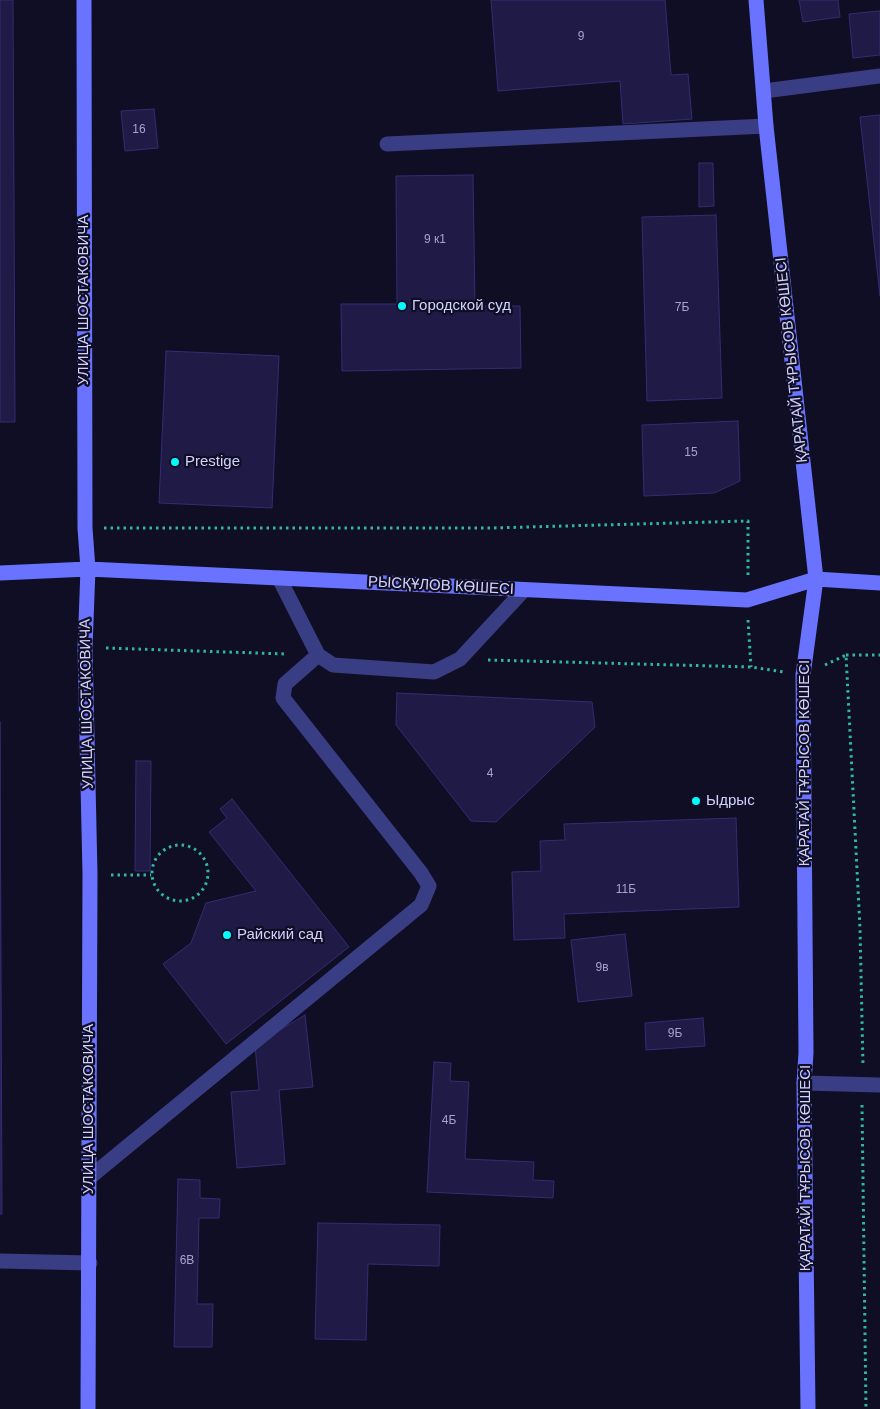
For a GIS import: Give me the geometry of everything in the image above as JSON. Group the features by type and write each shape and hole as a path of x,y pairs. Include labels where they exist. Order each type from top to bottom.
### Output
{"street":[{"name":"УЛИЦА ШОСТАКОВИЧА","path":"84,0 84,528 88,569 85,648 90,874 88,1409"},
{"name":"ҚАРАТАЙ ТҰРЫСОВ КӨШЕСІ","path":"756,0 766,126 816,580 802,675 808,1409"},
{"path":"764,91 880,76"},
{"path":"387,144 766,126"},
{"name":"РЫСҚҰЛОВ КӨШЕСІ","path":"0,573 88,569 747,600 816,580 880,583"},
{"path":"279,578 318,655 333,665 434,672 460,659 524,590"},
{"path":"89,1178 421,905 429,886 421,873 283,698 285,684 318,655"},
{"path":"804,1083 880,1085"},
{"path":"0,1261 90,1263"}],"path":[{"path":"84,528 491,528 748,521 747,600 751,667"},
{"path":"846,655 880,655"},
{"path":"174,845 188,846 200,853 207,864 208,878 202,891 192,899 178,902 165,898 155,888 151,875 153,861 162,850 174,845"},
{"path":"90,874 151,875"},
{"path":"862,1102 866,1409"}],"building":[{"path":"0,0 13,0 15,422 0,422"},
{"path":"491,0 665,0 671,75 688,74 692,119 623,124 620,81 498,91"},
{"path":"799,0 838,0 840,17 803,22"},
{"path":"880,11 880,55 853,58 849,14"},
{"path":"154,109 158,148 125,151 121,111"},
{"path":"880,115 880,296 860,117"},
{"path":"699,163 713,163 714,206 699,207"},
{"path":"473,175 475,306 520,306 521,368 342,371 341,304 397,304 396,176"},
{"path":"716,215 722,398 647,401 642,217"},
{"path":"166,351 279,356 272,508 159,503"},
{"path":"738,421 740,481 714,493 644,496 642,425"},
{"path":"397,693 592,702 595,727 496,822 471,821 396,725"},
{"path":"0,722 2,1214 0,1214"},
{"path":"136,761 151,761 150,871 135,871"},
{"path":"232,799 349,947 226,1044 163,964 191,943 206,903 256,891 209,832 227,818 220,809"},
{"path":"736,818 739,907 564,914 565,938 514,940 512,872 541,871 540,841 565,840 564,824"},
{"path":"625,934 632,996 578,1002 571,940"},
{"path":"305,1015 313,1087 279,1090 285,1164 237,1168 231,1092 259,1090 255,1045"},
{"path":"703,1018 705,1046 646,1050 645,1023"},
{"path":"434,1062 451,1063 450,1081 469,1082 465,1159 534,1162 533,1180 554,1181 553,1198 427,1192"},
{"path":"178,1179 200,1180 200,1198 220,1199 219,1218 199,1218 197,1304 213,1304 212,1347 174,1347"},
{"path":"318,1223 440,1225 439,1266 368,1264 366,1340 315,1339"}],"place":[{"name":"Городской суд","path":"402,306"},
{"name":"Prestige","path":"175,462"},
{"name":"Ыдрыс","path":"696,801"},
{"name":"Райский сад","path":"227,935"}]}
